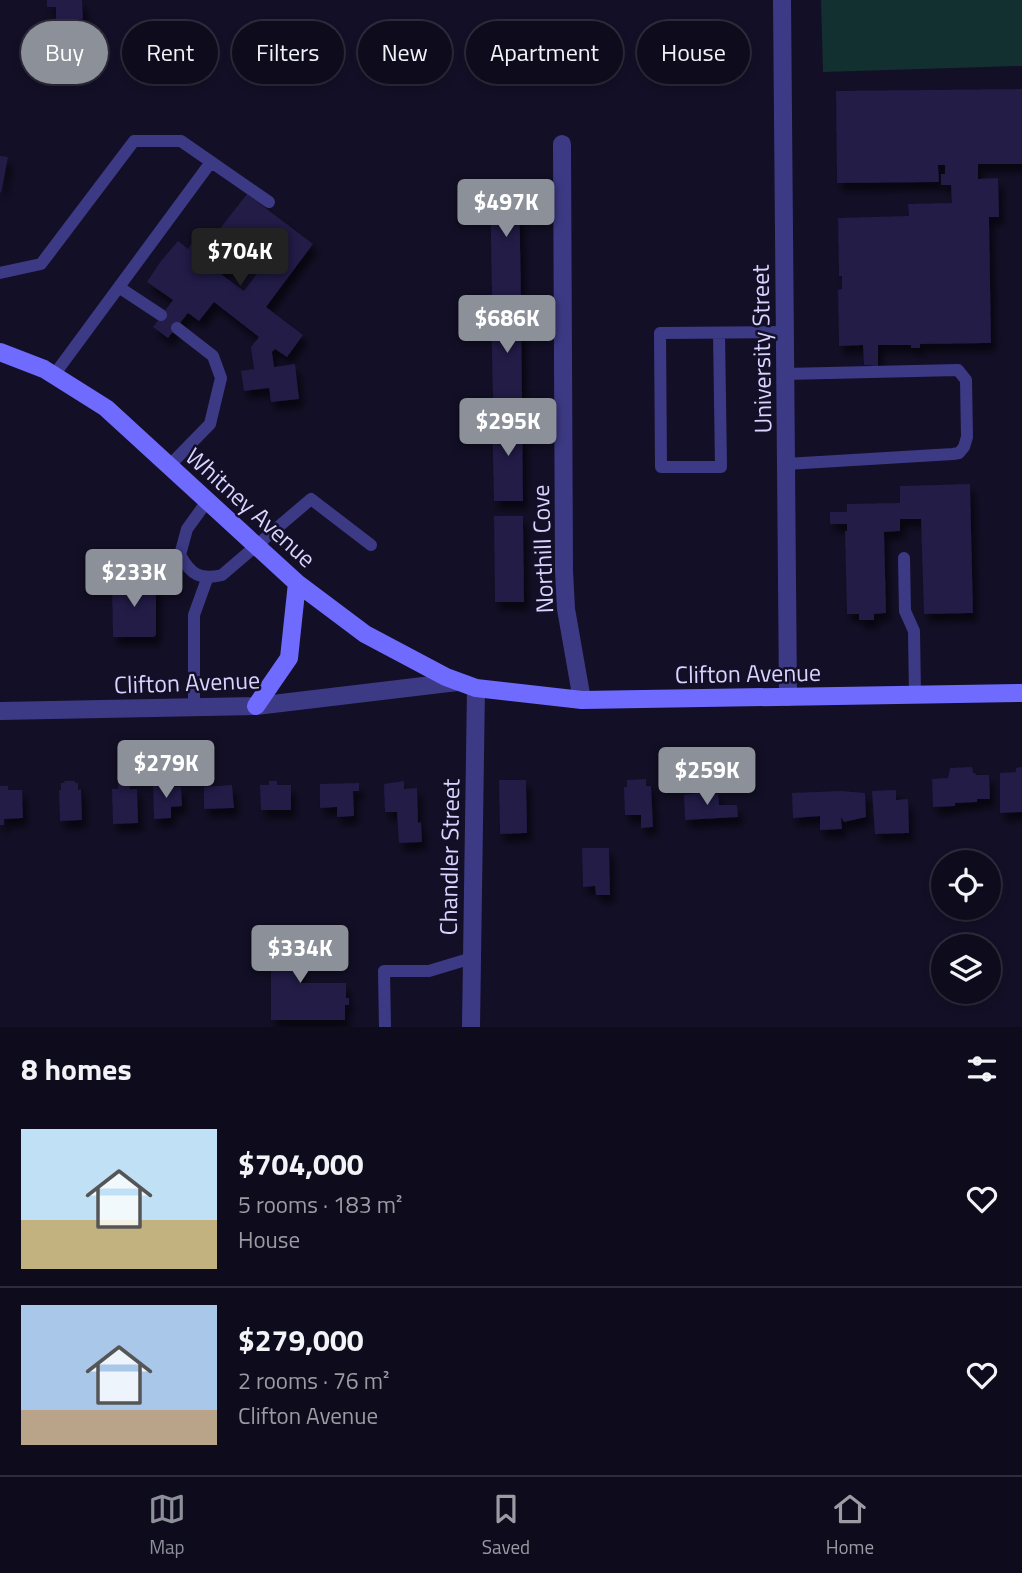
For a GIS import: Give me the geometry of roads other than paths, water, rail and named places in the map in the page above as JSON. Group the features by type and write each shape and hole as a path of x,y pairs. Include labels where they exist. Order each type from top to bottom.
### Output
{"main road":[{"name":"Whitney Avenue","path":"0,352 44,369 106,408 297,583 365,634 457,682 476,688"},
{"path":"256,706 289,658 297,583"},
{"name":"Clifton Avenue","path":"476,688 582,700 1022,693"}],"street":[{"name":"University Street","path":"782,0 788,697"},
{"name":"Northill Cove","path":"562,144 564,571 566,609 582,700"},
{"name":"Clifton Avenue","path":"0,711 256,706 457,682"},
{"name":"Chandler Street","path":"471,1027 476,688"}],"lane":[{"path":"0,273 41,264 134,141 181,141 269,202"},
{"path":"54,375 211,162"},
{"path":"120,288 161,315"},
{"path":"170,466 210,424 221,378 213,356 177,328"},
{"path":"719,333 721,467 661,467 660,333 785,332"},
{"path":"785,374 958,370 966,380 967,437 964,447 959,453 953,454 786,464"},
{"path":"208,500 187,530 180,555 193,573 207,579 222,575 311,499 370,545"},
{"path":"904,558 905,611 915,631 915,695"},
{"path":"194,708 194,615 207,579"},
{"path":"385,1027 384,971 429,971 472,958"}]}
